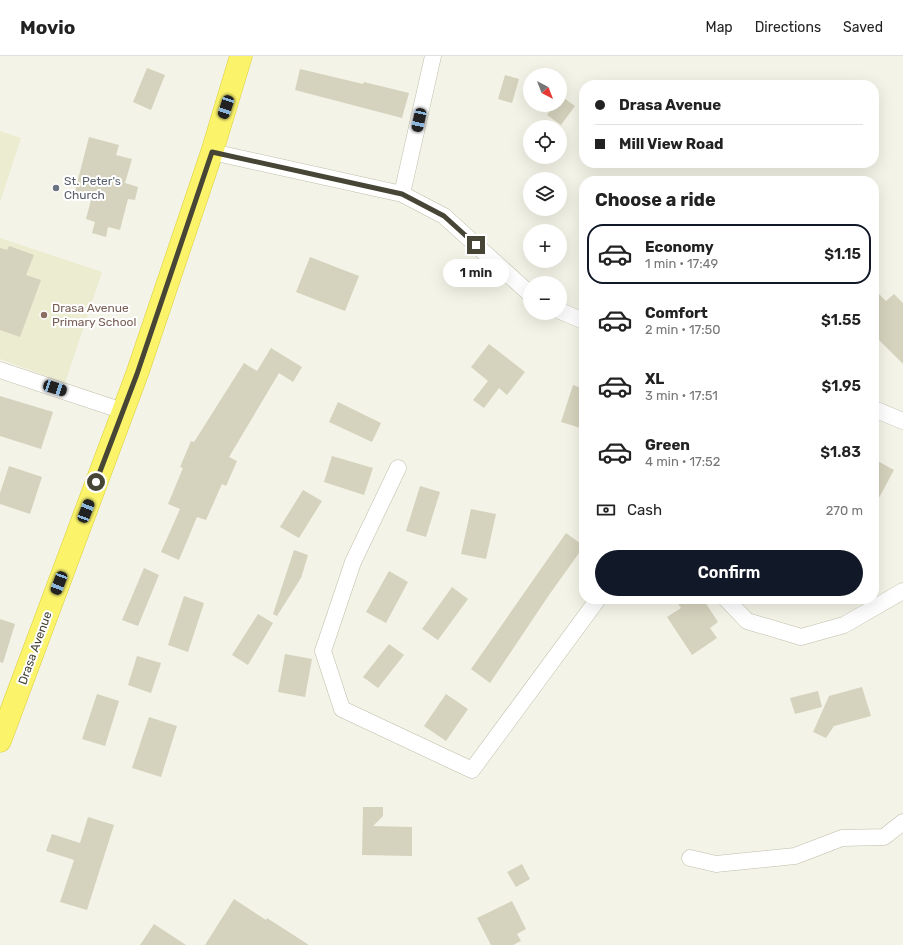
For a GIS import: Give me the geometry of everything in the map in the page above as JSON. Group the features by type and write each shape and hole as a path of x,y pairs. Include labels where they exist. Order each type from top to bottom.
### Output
{"highway":[{"name":"Drasa Avenue","path":"0,741 123,411 212,152 241,56"}],"street":[{"path":"402,194 433,56"},
{"path":"212,152 402,194 444,216 523,288"},
{"path":"567,314 579,319"},
{"path":"0,370 123,411"},
{"path":"879,412 903,421"},
{"path":"398,468 353,562 324,651 342,709 472,770 594,604"},
{"path":"731,604 747,621 801,637 844,625 903,591"},
{"path":"690,858 716,864 794,856 842,838 884,837 903,822"}],"shaded area":[{"path":"0,131 21,138 0,202"},
{"name":"Drasa Avenue Primary School","path":"0,238 102,272 65,383 0,359"}],"building":[{"path":"147,68 165,75 151,110 133,102"},
{"path":"300,69 409,93 402,118 295,90"},
{"path":"505,75 519,79 512,103 498,99"},
{"path":"567,100 575,106 565,120 554,120 547,115 549,112 567,112"},
{"path":"89,137 119,145 116,155 132,159 125,183 138,187 135,200 128,199 120,230 108,227 106,237 92,233 95,222 86,219 91,200 74,195"},
{"path":"9,246 34,255 26,275 41,280 20,337 0,330 0,248 7,250"},
{"path":"310,257 359,276 345,311 296,292"},
{"path":"879,294 886,301 894,294 903,303 903,364 879,340"},
{"path":"489,344 525,372 507,395 499,388 484,408 473,400 488,381 471,367"},
{"path":"271,348 302,367 293,382 279,373 229,457 237,461 226,486 222,484 206,520 197,517 179,560 161,552 180,509 168,504 183,468 180,467 191,441 194,442 244,363 257,371"},
{"path":"573,385 579,387 579,427 561,422"},
{"path":"0,396 53,412 41,449 0,436"},
{"path":"338,402 381,423 372,442 329,422"},
{"path":"332,456 373,468 364,495 324,482"},
{"path":"879,462 894,470 879,498"},
{"path":"9,466 42,477 30,514 0,504 0,493"},
{"path":"420,486 440,492 426,537 406,531"},
{"path":"303,490 322,501 299,538 280,527"},
{"path":"471,509 496,514 486,559 461,554"},
{"path":"566,533 579,542 579,553 490,683 471,669"},
{"path":"294,550 308,555 301,578 277,616 273,614"},
{"path":"144,568 159,575 138,626 122,620"},
{"path":"389,571 408,582 386,623 366,612"},
{"path":"452,587 468,599 438,640 422,629"},
{"path":"184,596 204,603 188,652 168,645"},
{"path":"678,604 706,604 718,622 710,628 717,638 692,655 667,617 681,608"},
{"path":"258,614 273,623 248,665 232,655"},
{"path":"0,619 15,624 3,663 0,662"},
{"path":"389,644 404,655 378,688 363,677"},
{"path":"285,654 312,659 305,697 278,692"},
{"path":"137,656 161,663 151,693 128,685"},
{"path":"862,687 871,716 834,726 826,738 813,732 829,696"},
{"path":"818,691 822,707 795,714 790,698"},
{"path":"97,694 119,701 105,746 82,739"},
{"path":"446,694 468,709 446,741 424,726"},
{"path":"149,717 177,726 161,777 132,768"},
{"path":"363,807 383,807 383,816 373,826 412,827 412,856 362,855"},
{"path":"88,817 114,825 87,910 60,902 74,860 46,851 52,834 80,843"},
{"path":"522,864 530,879 516,887 507,872"},
{"path":"234,899 266,920 267,918 309,945 205,945"},
{"path":"512,901 526,929 517,934 521,941 513,945 491,945 477,918"},
{"path":"154,924 186,945 140,945"}],"place":[{"name":"St. Peter's Church","path":"56,188"},
{"name":"Drasa Avenue Primary School","path":"44,315"}],"route":[{"path":"96,482 137,374 212,152 402,194 444,216 476,245"}]}
